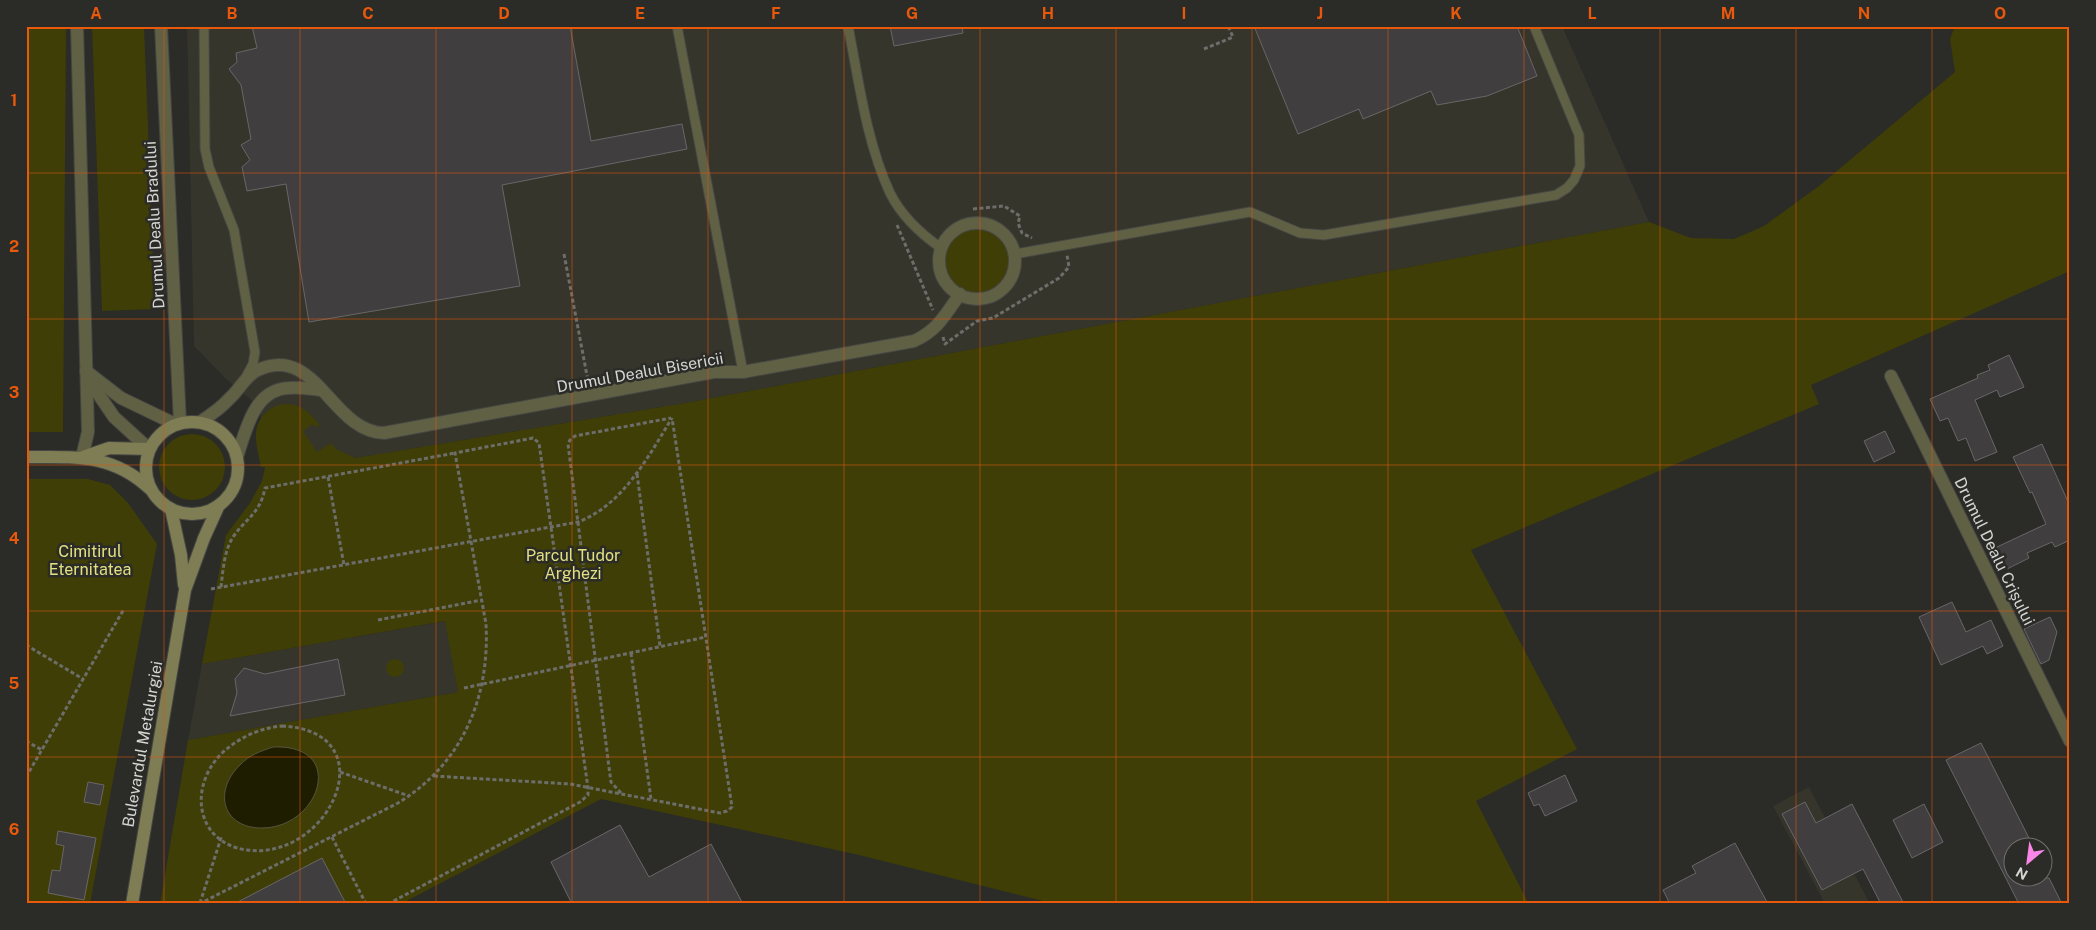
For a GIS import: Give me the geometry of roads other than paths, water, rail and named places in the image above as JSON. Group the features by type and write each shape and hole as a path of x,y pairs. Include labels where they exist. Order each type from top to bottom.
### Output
{"main road":[{"path":"200,422 213,426 224,434 232,445 237,457 238,468 235,484 227,498 219,505 208,511 196,514 183,514 170,509 155,497 150,488 145,469 149,449 158,436 178,424 200,422"},
{"path":"82,457 109,448 149,449"},
{"path":"26,457 82,457 120,466 150,488"},
{"name":"Bulevardul Metalurgiei","path":"132,904 185,590 204,538 219,505"},
{"name":"Bulevardul Metalurgiei","path":"170,509 182,555 185,590"}],"street":[{"path":"78,26 88,432 82,457"},
{"name":"Drumul Dealu Bradului","path":"161,26 178,424"},
{"path":"983,223 997,228 1005,235 1015,254 1013,274 1008,284 1000,291 980,298 970,298 960,294 944,279 940,264 941,248 947,238 955,230 965,225 983,223"},
{"name":"Drumul Dealul Bisericii","path":"200,422 229,400 242,383 255,372 264,368 294,366 309,376 320,390 363,429 384,433 714,372 743,372 914,341 939,325 960,294"},
{"path":"86,371 121,398 178,424"},
{"path":"86,371 114,417 149,449"},
{"name":"Drumul Dealu Crișului","path":"1891,376 2070,740"},
{"path":"237,457 252,415 265,396 287,388 320,390"}],"lane":[{"path":"204,26 205,149 209,167 234,230 255,352 253,364 242,383"},
{"path":"677,26 743,372"},
{"path":"848,26 871,139 890,193 906,217 941,248"},
{"path":"1015,254 1250,212 1300,233 1324,235 1556,195 1567,188 1574,180 1580,166 1579,134 1534,26"}],"park label":[{"name":"Cimitirul Eternitatea","path":"90,560"},
{"name":"Parcul Tudor Arghezi","path":"573,564"}]}
